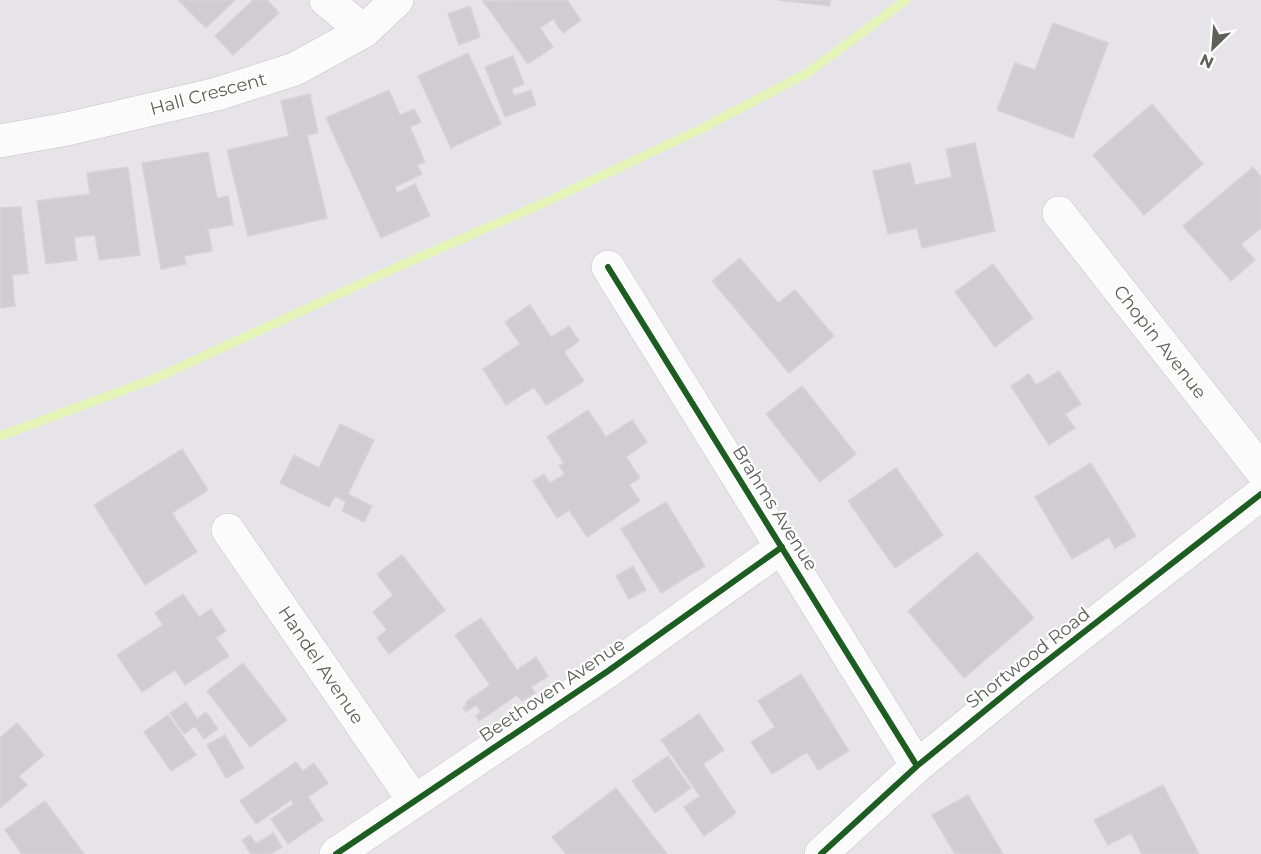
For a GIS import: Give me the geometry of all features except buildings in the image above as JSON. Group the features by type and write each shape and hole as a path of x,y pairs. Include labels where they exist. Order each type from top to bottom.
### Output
{"street":[{"path":"326,0 364,31"},
{"name":"Hall Crescent","path":"0,141 67,129 217,94 295,69 364,31 397,0"},
{"name":"Chopin Avenue","path":"1059,213 1261,470"},
{"name":"Brahms Avenue","path":"608,267 917,766"},
{"name":"Shortwood Road","path":"821,854 917,766 1034,671 1261,494"},
{"name":"Handel Avenue","path":"228,530 414,801"},
{"name":"Beethoven Avenue","path":"336,854 608,671 782,547"}],"waterway":[{"path":"0,436 154,379 393,269 548,201 701,129 809,72 906,0"}],"cycle path":[{"path":"608,267 917,766"},
{"path":"821,854 917,766 1025,678 1261,494"},
{"path":"336,854 608,671 782,547"}]}
